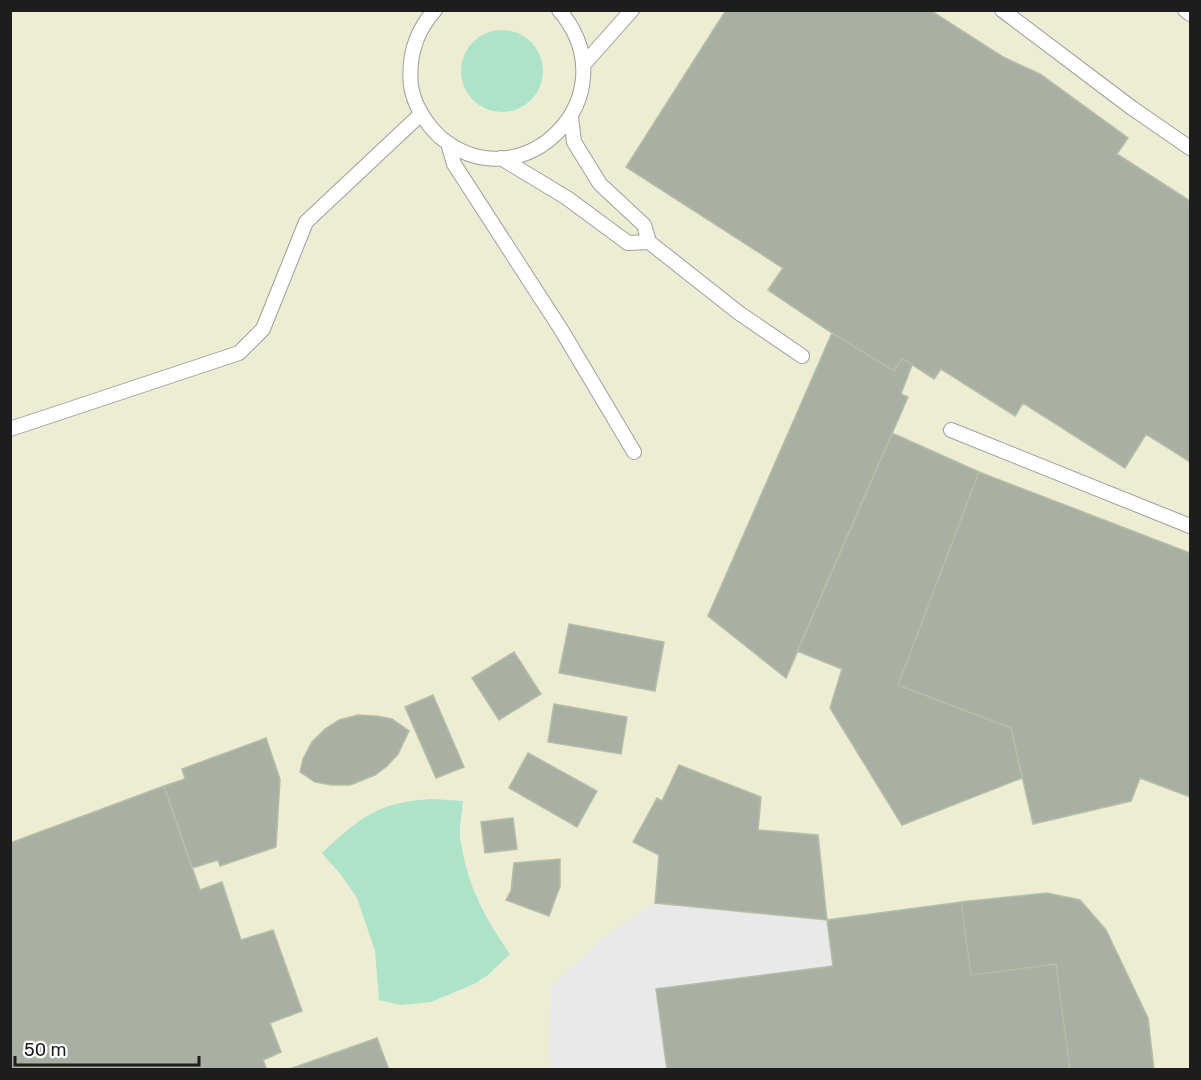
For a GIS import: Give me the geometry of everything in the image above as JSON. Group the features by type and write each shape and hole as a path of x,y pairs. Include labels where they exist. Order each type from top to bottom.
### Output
{"lane":[{"path":"435,10 426,20 414,42 409,66 412,91 421,114 433,130 448,143 474,155 501,158 528,152 553,138 571,117 582,92 584,64 579,42 569,22 559,10"},
{"path":"584,64 632,10"},
{"path":"1002,10 1131,108 1191,148"},
{"path":"1185,10 1191,14"},
{"path":"10,429 239,353 263,330 306,222 421,114"},
{"path":"571,117 574,142 600,184 644,225 649,242 739,313 802,356"},
{"path":"448,143 453,164 562,331 634,452"},
{"path":"501,158 567,198 628,243 649,242"},
{"path":"951,430 1191,526"}],"shaded area":[{"path":"11,11 1190,11 1190,1069 11,1069"},
{"path":"655,903 827,920 833,966 657,989 667,1069 552,1069 548,1055 551,987 603,937"}],"green space":[{"path":"494,30 510,30 525,37 536,48 543,63 540,87 531,100 510,112 494,112 479,105 468,94 461,79 461,63 468,48 479,37"},
{"path":"432,799 463,801 460,838 468,874 485,915 510,954 488,975 474,984 431,1002 401,1005 379,1000 375,951 357,898 322,853 348,830 371,814 398,804"}],"building":[{"path":"726,10 930,10 1003,57 1040,74 1128,138 1117,154 1190,201 1190,462 1146,434 1125,468 1023,403 1015,416 941,369 934,379 902,358 894,371 768,290 783,268 626,167"},
{"path":"832,333 894,371 902,358 912,365 901,394 908,397 786,678 708,616"},
{"path":"892,433 979,472 898,685 1011,728 1022,778 902,825 830,708 842,669 797,651"},
{"path":"979,472 1190,553 1190,797 1140,778 1131,801 1033,824 1011,728 898,685"},
{"path":"569,624 664,642 655,691 559,673"},
{"path":"514,652 541,694 499,720 472,678"},
{"path":"433,695 464,767 436,778 405,707"},
{"path":"554,704 627,717 621,754 548,742"},
{"path":"358,715 392,719 409,731 398,754 387,766 375,775 350,785 315,782 300,772 303,759 312,742 325,729 339,720"},
{"path":"266,738 280,779 276,847 220,866 218,860 192,868 164,786 185,779 182,769"},
{"path":"528,753 597,791 577,827 509,788"},
{"path":"679,765 761,797 758,830 818,835 827,920 655,903 659,855 633,842 657,798 662,801"},
{"path":"164,786 200,890 222,882 241,940 273,930 302,1011 270,1023 281,1052 263,1060 267,1070 10,1070 10,843"},
{"path":"513,818 517,849 485,853 481,822"},
{"path":"560,859 560,886 549,916 506,900 511,891 514,863"},
{"path":"1047,893 1080,900 1106,930 1148,1018 1154,1070 1070,1070 1056,964 971,975 961,902"},
{"path":"961,902 971,975 1056,964 1070,1070 667,1070 656,989 833,966 827,920"},
{"path":"377,1038 389,1070 287,1070"}]}
